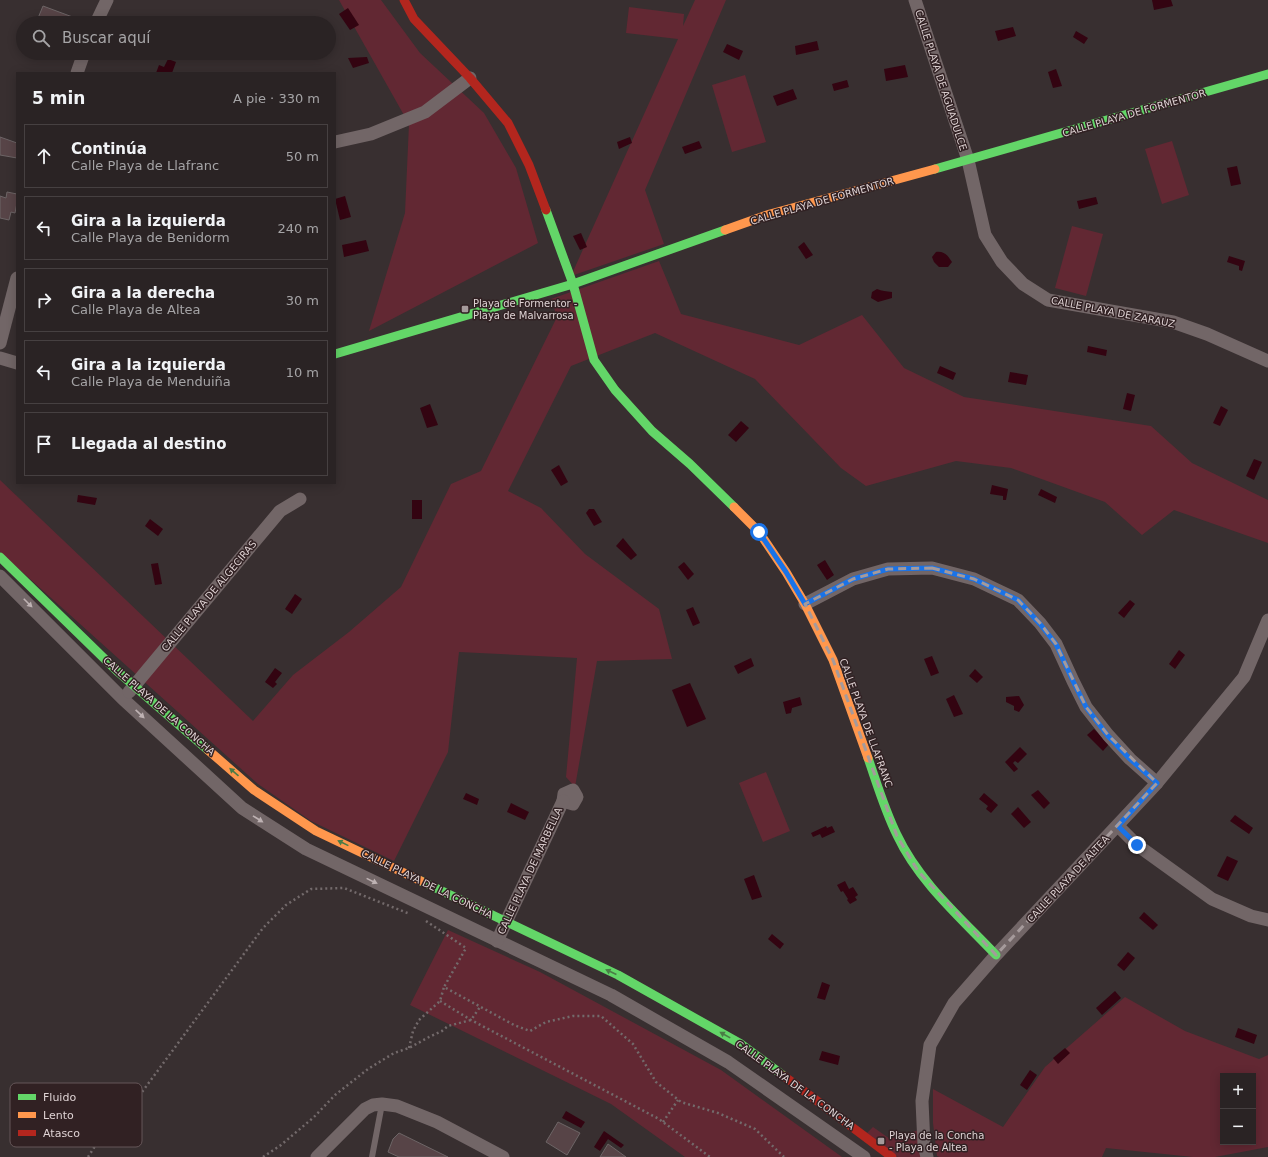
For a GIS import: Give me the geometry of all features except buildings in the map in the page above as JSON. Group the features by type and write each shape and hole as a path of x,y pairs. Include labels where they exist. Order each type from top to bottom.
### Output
{"street":[{"path":"99,16 107,0"},
{"name":"CALLE PLAYA DE LLAFRANC","path":"404,0 414,19 470,78 508,123 529,165 573,284 594,360 615,390 652,432 690,464 759,532 786,572 805,604 833,660 897,836 918,871 941,898 996,955"},
{"name":"CALLE PLAYA DE AGUADULCE","path":"915,0 968,160"},
{"path":"77,72 82,60"},
{"name":"CALLE PLAYA DE FORMENTOR","path":"336,354 573,284 770,214 968,160 1268,74"},
{"path":"336,142 371,134 425,112 470,78"},
{"name":"CALLE PLAYA DE ZARAUZ","path":"968,160 985,235 1002,262 1023,284 1048,300 1172,322 1207,334 1268,361"},
{"path":"0,343 16,282"},
{"path":"0,358 16,363"},
{"name":"CALLE PLAYA DE ALGECIRAS","path":"123,699 280,511 300,499"},
{"name":"CALLE PLAYA DE LA CONCHA","path":"0,557 110,664 254,790 316,831 618,975 741,1044 892,1157"},
{"path":"805,604 853,579 888,569 932,568 974,579 1018,600 1056,644 1086,707 1108,736 1130,759 1157,783"},
{"name":"CALLE PLAYA DE LA CONCHA","path":"0,576 123,699 242,808 306,849 610,995 728,1062 864,1157"},
{"name":"CALLE PLAYA DE ALTEA","path":"928,1157 924,1144 922,1101 930,1045 954,1003 996,955 1157,783 1244,676 1268,620"},
{"name":"CALLE PLAYA DE MARBELLA","path":"497,941 563,801"},
{"path":"1118,826 1137,845 1212,900 1251,916 1268,920"},
{"path":"317,1157 365,1109 373,1105 382,1104 397,1106 437,1122 503,1157"}],"lane":[{"path":"372,1157 382,1104"}],"path":[{"path":"142,1092 263,928 286,905 311,889 344,888 416,916"},
{"path":"409,1048 413,1031 419,1020 440,1001 444,987 466,948 422,919"},
{"path":"444,987 514,1025 530,1031 546,1022 573,1016 601,1016 633,1044 656,1082 678,1100 718,1113 755,1130 784,1157"},
{"path":"440,1001 471,1020 663,1122 710,1157"},
{"path":"263,1157 314,1117 335,1095 368,1069 394,1053 409,1048 429,1036 442,1031 448,1026 471,1020 480,1007"},
{"path":"663,1122 678,1100"},
{"path":"88,1157 94,1147"}],"highlighted area":[{"path":"932,568 974,579 1018,600 1040,623 1056,644 1086,707 1108,735 1157,783 996,955 918,871 897,836 833,660 805,604 853,579 888,569"}],"shaded area":[{"path":"339,0 381,0 420,53 484,113 516,168 538,243 369,331 405,213 409,124"},
{"path":"695,0 726,0 645,190 664,244 571,276 678,39 626,33 629,7 684,14 683,26"},
{"path":"1152,0 1171,0 1173,6 1154,10"},
{"path":"348,8 359,25 350,30 339,14"},
{"path":"1013,27 1016,36 998,41 995,31"},
{"path":"1076,31 1088,38 1084,44 1073,37"},
{"path":"817,41 819,50 796,55 795,46"},
{"path":"727,44 743,51 739,60 723,52"},
{"path":"367,57 369,63 353,68 348,58"},
{"path":"168,60 176,62 172,72 156,72 159,65 164,67"},
{"path":"905,65 908,77 886,81 884,69"},
{"path":"1056,69 1062,86 1053,88 1048,72"},
{"path":"745,75 766,142 732,152 712,85"},
{"path":"847,80 849,87 834,91 832,84"},
{"path":"793,89 797,99 777,106 773,96"},
{"path":"630,137 632,143 619,149 617,142"},
{"path":"699,141 702,148 685,154 682,147"},
{"path":"1172,141 1189,195 1162,204 1145,149"},
{"path":"1237,166 1241,184 1231,186 1227,168"},
{"path":"345,196 351,217 340,220 336,199"},
{"path":"1096,197 1098,204 1079,209 1077,201"},
{"path":"1072,226 1103,234 1086,296 1055,288"},
{"path":"581,233 587,247 580,250 573,236"},
{"path":"366,240 369,251 344,257 342,245"},
{"path":"804,242 813,255 806,259 798,247"},
{"path":"936,252 946,254 952,262 948,267 939,267 934,262 932,257"},
{"path":"1229,256 1245,261 1242,271 1239,270 1239,266 1227,262"},
{"path":"659,261 681,314 799,345 862,315 904,368 964,397 1151,426 1192,463 1268,500 1268,543 1174,510 1142,535 1105,502 1011,468 956,461 866,486 841,468 755,379 655,333 571,366 508,491 541,508 585,554 659,609 672,659 597,661 575,787 566,777 577,658 459,652 448,752 394,861 311,821 258,784 0,552 0,480 253,721 293,675 349,632 401,587 451,484 481,471 557,317 551,299"},
{"path":"877,289 892,292 892,298 878,302 871,298 872,292"},
{"path":"1088,346 1107,350 1106,356 1087,352"},
{"path":"940,366 956,373 953,380 937,373"},
{"path":"1010,372 1028,375 1026,385 1008,382"},
{"path":"1127,393 1135,395 1131,411 1123,409"},
{"path":"430,404 438,425 427,428 420,408"},
{"path":"1221,406 1228,410 1220,426 1213,423"},
{"path":"741,421 749,428 736,442 728,435"},
{"path":"1254,459 1262,462 1254,480 1246,476"},
{"path":"559,465 568,482 561,486 551,470"},
{"path":"992,485 1008,489 1006,500 1003,500 1003,496 990,494"},
{"path":"1041,489 1057,497 1055,503 1038,495"},
{"path":"78,495 97,498 95,505 77,502"},
{"path":"412,500 422,500 422,519 412,519"},
{"path":"589,509 594,509 602,522 594,526 586,513"},
{"path":"150,519 163,529 158,536 145,526"},
{"path":"623,538 637,555 631,560 616,546"},
{"path":"825,560 834,575 827,580 817,565"},
{"path":"684,562 694,574 688,580 678,567"},
{"path":"158,563 162,584 155,585 151,564"},
{"path":"295,594 302,599 292,614 285,609"},
{"path":"1130,600 1135,604 1124,618 1118,613"},
{"path":"693,607 700,623 693,626 686,610"},
{"path":"1179,650 1185,655 1175,669 1169,664"},
{"path":"932,656 939,673 931,676 924,659"},
{"path":"751,658 754,666 738,674 734,666"},
{"path":"275,668 282,673 275,682 277,684 273,688 265,682"},
{"path":"975,669 983,677 977,683 969,676"},
{"path":"690,683 706,719 687,727 672,690"},
{"path":"954,695 963,714 954,717 946,699"},
{"path":"1019,696 1024,705 1019,712 1014,710 1014,706 1006,702 1006,697"},
{"path":"800,697 802,705 792,708 791,713 786,714 783,702"},
{"path":"1094,729 1109,744 1103,751 1087,735"},
{"path":"1020,747 1027,754 1018,763 1015,761 1013,763 1018,769 1014,772 1005,762"},
{"path":"766,772 790,831 763,842 739,783"},
{"path":"1038,790 1050,803 1044,809 1031,795"},
{"path":"466,793 479,799 477,805 463,799"},
{"path":"984,793 998,805 991,813 986,809 988,806 979,799"},
{"path":"511,803 529,812 525,820 507,812"},
{"path":"1018,807 1031,822 1024,828 1011,814"},
{"path":"1235,815 1253,828 1249,834 1230,821"},
{"path":"826,826 827,828 832,826 835,832 822,838 820,834 813,837 811,833"},
{"path":"1227,856 1238,861 1228,881 1217,876"},
{"path":"754,875 762,897 752,900 744,879"},
{"path":"845,881 849,889 853,887 858,895 855,897 857,900 850,904 843,891 841,892 837,885"},
{"path":"1144,912 1158,925 1153,930 1139,918"},
{"path":"448,930 540,972 721,1070 842,1157 685,1157 611,1104 410,1005"},
{"path":"772,934 784,944 780,949 768,939"},
{"path":"1128,952 1135,958 1124,971 1117,965"},
{"path":"822,982 830,985 825,1000 817,998"},
{"path":"1115,991 1121,998 1102,1015 1096,1008"},
{"path":"1125,997 1185,1031 1259,1059 1268,1055 1268,1147 1215,1157 1193,1157 1106,1148 1102,1157 939,1157 937,1156 933,1123 933,1089 1003,1127 1045,1067"},
{"path":"1238,1028 1257,1035 1254,1044 1235,1037"},
{"path":"1065,1048 1070,1053 1058,1064 1053,1058"},
{"path":"822,1051 840,1056 838,1065 819,1060"},
{"path":"1030,1070 1037,1075 1027,1090 1020,1085"},
{"path":"566,1111 585,1122 581,1128 562,1118"},
{"path":"873,1127 890,1139 919,1130 923,1157 898,1157 867,1133"},
{"path":"604,1131 624,1145 621,1148 608,1139 600,1151 594,1147"}],"traffic: fast":[{"path":"935,169 1268,74"},
{"path":"546,210 573,284 594,360 615,390 652,431 690,464 734,507"},
{"path":"336,354 573,284 725,230"},
{"path":"0,557 116,670 208,750"},
{"path":"868,758 881,797 906,852 942,899 996,955"},
{"path":"421,881 618,975 741,1044 784,1076"}],"traffic: slow":[{"path":"725,230 770,214 935,169"},
{"path":"734,507 759,532 786,572 805,604 833,660 868,758"},
{"path":"208,750 254,790 316,831 421,881"}],"traffic: jam":[{"path":"404,0 414,19 470,78 508,123 529,165 546,210"},
{"path":"784,1076 892,1157"}],"place":[{"name":"Playa de Formentor - Playa de Malvarrosa","path":"465,309"},
{"name":"Playa de la Concha - Playa de Altea","path":"881,1141"}],"route":[{"path":"759,532 786,572 805,604 853,579 888,569 932,568 974,579 1018,600 1056,644 1086,707 1108,736 1130,759 1157,783 1118,826 1137,845"}]}
